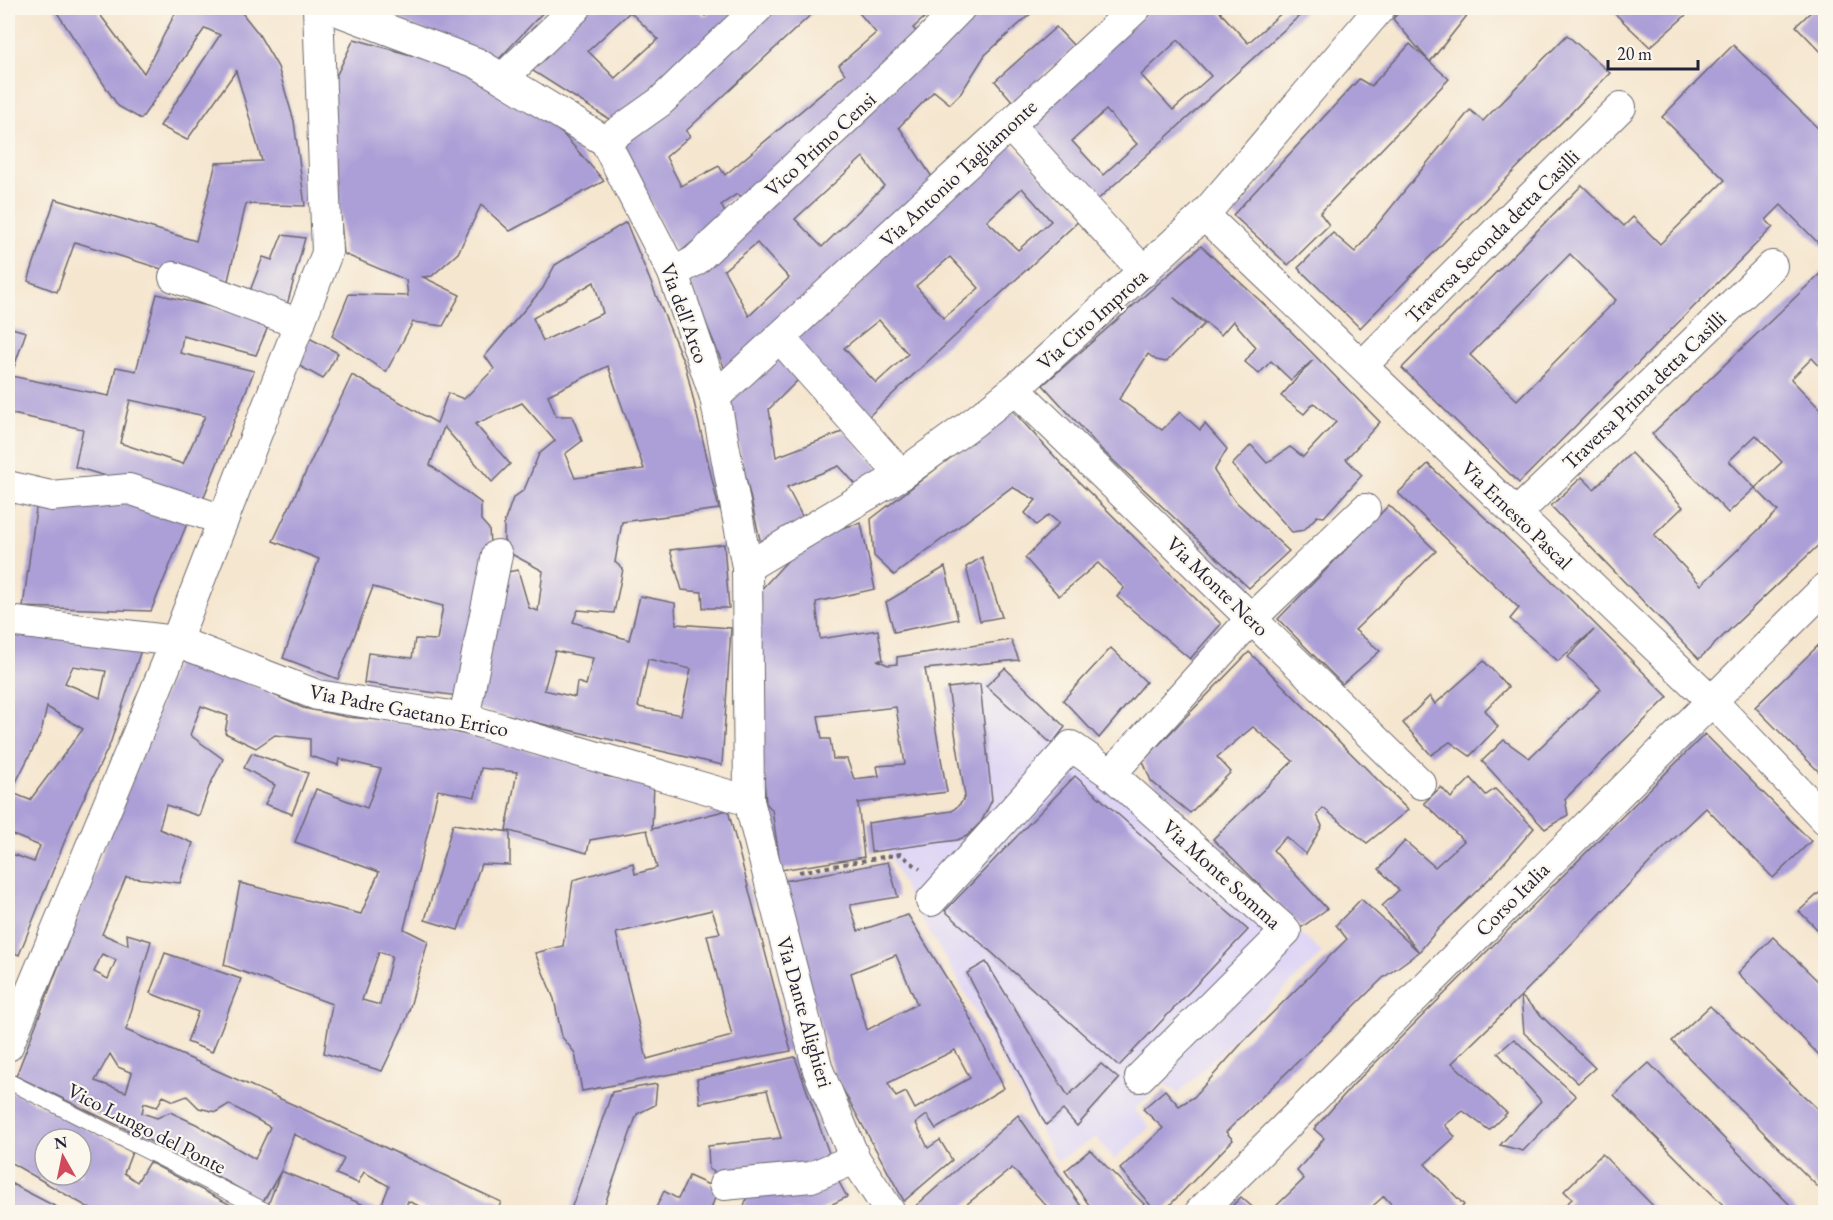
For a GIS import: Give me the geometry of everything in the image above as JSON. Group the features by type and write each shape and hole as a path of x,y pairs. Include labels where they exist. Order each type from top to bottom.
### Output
{"street":[{"path":"8,1046 176,640 327,254 318,8"},
{"path":"330,8 477,63 605,141 660,102 758,8"},
{"path":"503,78 576,8"},
{"name":"Vico Primo Censi","path":"673,273 695,261 921,48 960,8"},
{"name":"Via Antonio Tagliamonte","path":"715,397 1136,8"},
{"name":"Via Ciro Improta","path":"747,567 901,475 974,422 1015,388 1204,215 1380,8"},
{"name":"Traversa Seconda detta Casilli","path":"1363,365 1622,106"},
{"path":"1010,125 1143,272"},
{"name":"Via dell'Arco","path":"605,141 673,273 715,397 747,567 749,801"},
{"name":"Via Ernesto Pascal","path":"1204,215 1711,700 1826,820"},
{"name":"Traversa Prima detta Casilli","path":"1516,514 1772,266"},
{"path":"174,277 300,324"},
{"path":"780,338 901,475"},
{"name":"Via Monte Nero","path":"1015,388 1421,784"},
{"path":"8,486 51,496 129,489 223,520"},
{"path":"1111,774 1251,619 1365,509"},
{"path":"464,718 497,555"},
{"name":"Corso Italia","path":"1200,1212 1826,586"},
{"name":"Via Padre Gaetano Errico","path":"8,621 176,640 317,695 464,718 749,801"},
{"name":"Via Monte Somma","path":"938,893 1071,746 1111,774 1286,931 1140,1077"},
{"name":"Via Dante Alighieri","path":"749,801 818,1070 855,1159 890,1212"},
{"path":"724,1185 811,1177 855,1159"}],"lane":[{"name":"Vico Lungo del Ponte","path":"8,1081 268,1212"}],"path":[{"path":"769,877 900,854 938,893"}],"shaded area":[{"path":"1005,668 1065,727 1198,838 1322,953 1178,1094 1164,1083 1134,1109 1150,1127 1114,1160 1096,1137 1057,1161 958,980 908,896 887,850 871,852 868,823 952,811 961,803 965,796 948,688 980,684"}],"building":[{"path":"54,8 102,8 98,12 144,73 178,8 238,8 258,33 278,67 294,121 305,206 246,204 226,289 75,242 57,292 28,281 55,199 196,241 216,163 262,161 236,71 187,140 160,126 220,35 205,28 141,119 118,106"},
{"path":"376,8 547,8 497,61 375,10"},
{"path":"588,8 696,8 705,16 713,8 741,8 660,89 612,121 525,66","holes":["630,12 658,39 615,78 588,51"]},
{"path":"775,8 818,8 686,131 690,136 666,157 681,186 719,166 725,175 845,74 839,65 876,33 855,8 935,8 913,28 920,36 748,200 737,194 721,205 726,214 677,255 621,142 666,106"},
{"path":"979,8 1037,8 985,55 961,93 950,104 934,91 899,127 934,180 726,372 688,279","holes":["863,157 884,186 822,247 795,219","757,243 789,278 749,316 724,270"]},
{"path":"1152,8 1225,8 1220,12 1248,43 1286,9 1284,8 1308,8 1093,204 1023,125","holes":["1178,40 1211,76 1173,110 1141,75","1106,110 1137,144 1103,175 1072,141"]},
{"path":"1402,8 1473,8 1430,62 1393,19"},
{"path":"1609,8 1694,8 1650,47"},
{"path":"1815,8 1826,8 1826,57 1796,26"},
{"path":"1056,27 1075,47 1013,102 995,81"},
{"path":"1567,35 1610,73 1360,328 1298,268 1333,233 1355,252 1470,110 1483,121"},
{"path":"354,39 457,68 508,91 564,135 604,181 510,231 481,205 458,253 432,276 423,277 460,295 443,326 413,322 386,372 332,336 349,294 408,296 406,280 344,254 329,91"},
{"path":"1410,44 1449,79 1320,213 1329,225 1288,265 1233,215 1359,79 1371,86"},
{"path":"1733,45 1826,136 1826,161 1821,165 1826,169 1826,251 1781,205 1766,220 1773,227 1519,483 1402,368 1582,185 1624,226 1633,217 1660,244 1725,180 1662,117","holes":["1570,254 1616,300 1517,400 1470,355"]},
{"path":"1006,140 1082,218 867,418 794,339","holes":["1022,188 1051,221 1018,250 987,221","950,257 979,288 944,318 916,286","879,320 908,354 876,383 844,348"]},
{"path":"626,222 686,368 719,509 622,522 615,562 623,569 614,613 578,610 573,622 629,640 640,596 675,603 676,624 731,628 722,765 473,708 502,573 518,570 529,608 538,611 543,571 504,550 504,523 513,498 524,490 539,454 555,441 522,403 475,424 510,464 492,482 444,427 430,465 481,503 481,520 489,529 490,544 458,696 364,683 368,653 412,658 415,639 437,640 443,606 373,587 338,679 283,658 319,559 273,541 352,375 437,423 448,393 464,399 494,369 485,356 543,288 555,265","holes":["594,282 603,313 543,341 533,318","608,366 644,469 575,478 565,454 582,441 572,416 556,416 548,395","555,651 593,658 586,685 577,682 575,697 544,690","648,659 691,669 681,715 638,707"]},
{"path":"282,235 305,238 286,309 248,296 263,257 272,260"},
{"path":"1201,246 1269,309 1380,422 1346,459 1362,475 1324,517 1317,516 1304,530 1292,532 1232,465 1251,445 1267,463 1290,447 1303,457 1336,422 1314,403 1304,414 1281,396 1313,360 1291,380 1271,361 1259,374 1245,362 1256,347 1233,321 1221,335 1173,297 1204,324 1166,362 1156,360 1148,354 1119,399 1162,430 1180,412 1200,430 1205,424 1227,449 1214,471 1234,500 1289,551 1249,588 1101,449 1043,385"},
{"path":"1826,268 1826,373 1812,358 1791,379 1820,409 1826,403 1826,538 1699,659 1551,506 1582,477 1594,489 1631,453 1683,507 1654,535 1701,585 1778,511 1755,488 1728,513 1652,434","holes":["1756,435 1782,462 1755,488 1729,461"]},
{"path":"157,294 259,318 267,329 256,355 183,336 180,353 254,371 201,504 75,467 83,429 12,414 8,429 8,327 26,332 11,376 109,396 116,367 136,371","holes":["130,400 205,416 183,464 120,443"]},
{"path":"309,338 338,353 323,379 296,364"},
{"path":"775,352 798,380 769,409 776,457 845,431 883,473 859,488 839,466 787,487 804,520 761,544 728,399"},
{"path":"1012,410 1067,470 1221,624 1190,659 1117,597 1124,588 1098,563 1059,596 1025,558 1059,523 1049,515 1036,525 1025,513 1036,500 1012,487 894,575 874,556 871,519"},
{"path":"1428,464 1547,576 1668,697 1565,799 1568,815 1545,829 1482,761 1504,740 1529,758 1601,689 1568,657 1594,630 1558,661 1510,619 1519,608 1398,493"},
{"path":"118,496 189,519 151,611 23,607 37,501"},
{"path":"13,503 9,532 8,504"},
{"path":"1389,505 1436,551 1355,630 1380,651 1342,684 1278,619"},
{"path":"861,523 875,589 816,602 820,639 878,630 883,660 877,660 888,665 897,664 897,657 1011,640 1019,660 925,669 947,792 858,803 864,857 781,870 772,810 766,803 755,679 756,595 801,546 822,533","holes":["896,707 905,764 877,766 879,776 854,779 847,759 833,759 830,739 822,739 818,716"]},
{"path":"724,544 729,608 703,608 702,592 682,590 670,550"},
{"path":"982,557 1002,617 980,621 966,567"},
{"path":"945,567 958,619 894,632 886,602"},
{"path":"8,631 143,644 110,744 72,823 19,955 8,950 8,858 9,853 34,862 40,846 8,833 8,791 30,800 83,729 47,707 41,733 12,790 8,788","holes":["73,666 106,671 100,698 65,683"]},
{"path":"1826,638 1826,779 1755,707"},
{"path":"1111,648 1146,682 1099,738 1063,700"},
{"path":"1249,652 1408,810 1367,843 1323,808 1317,815 1322,826 1306,854 1286,837 1273,850 1327,909 1302,927 1213,839 1293,761 1253,727 1217,757 1231,772 1190,813 1151,781 1143,761"},
{"path":"180,653 303,708 347,717 424,724 605,770 604,776 654,784 652,829 728,810 791,1051 582,1091 575,1053 562,1037 554,999 535,953 563,946 573,880 633,863 635,874 657,868 647,830 590,840 587,853 506,830 517,772 481,768 475,797 438,790 404,929 428,941 407,1018 382,1071 324,1053 332,1004 224,965 240,883 361,914 379,872 295,842 316,789 367,808 381,769 339,759 338,765 310,756 310,739 275,735 256,748 225,733 228,716 201,706 190,735 223,759 209,787 199,816 166,805 159,829 193,843 180,883 126,877 102,934 128,945 127,934 151,941 126,1030 303,1109 501,1202 497,1212 433,1212 408,1201 404,1212 284,1212 268,1205 281,1171 263,1202 185,1158 16,1076","holes":["712,910 720,933 707,935 732,1036 647,1059 616,933","379,952 392,956 380,1005 362,1000","102,954 116,960 108,979 94,972","110,1054 118,1067 132,1073 126,1092 95,1081","163,1096 174,1101 187,1096 199,1108 216,1112 229,1104 270,1127 255,1159 196,1124 170,1112 157,1118 142,1113 144,1103 157,1107","294,1134 344,1159 336,1174 358,1183 364,1172 389,1186 379,1211 281,1171"]},
{"path":"1484,661 1508,687 1485,710 1498,727 1470,756 1450,742 1431,755 1403,723 1430,696 1435,704"},
{"path":"1005,668 1065,727 1052,744 986,686"},
{"path":"980,684 992,800 981,822 967,836 957,840 871,852 868,823 952,811 961,803 965,796 948,688"},
{"path":"1705,734 1811,841 1773,878 1706,808 1660,852 1521,996 1452,1063 1507,1113 1489,1130 1463,1111 1445,1125 1455,1137 1425,1164 1464,1205 1457,1212 1398,1212 1384,1196 1366,1212 1270,1212 1304,1179 1297,1171 1324,1138 1314,1129 1353,1085"},
{"path":"252,753 308,773 292,814 265,804 275,785 244,768"},
{"path":"1075,776 1248,930 1119,1066 945,911"},
{"path":"1471,778 1486,795 1495,789 1534,828 1496,872 1438,929 1419,952 1382,906 1399,890 1379,869 1405,841 1435,867 1464,841 1424,803 1441,787 1451,798"},
{"path":"453,824 510,832 510,865 481,864 458,930 425,920"},
{"path":"888,862 898,897 850,905 858,931 908,915 965,1008 1004,1088 936,1129 927,1115 916,1123 928,1148 940,1140 952,1160 904,1201 835,1075 778,882","holes":["896,955 917,1004 867,1030 851,973","955,1050 970,1078 915,1109 906,1092 896,1097 888,1083"]},
{"path":"1826,887 1826,938 1799,911"},
{"path":"1361,899 1419,952 1383,978 1226,1132 1233,1140 1163,1212 1156,1212 1120,1169 1163,1128 1143,1109 1165,1090 1179,1106 1194,1097 1243,1042 1347,939 1336,925"},
{"path":"1773,937 1826,989 1826,1062 1738,973"},
{"path":"8,953 14,956 8,971"},
{"path":"165,953 241,979 212,1052 187,1042 198,1012 150,993"},
{"path":"986,962 1068,1096 1101,1064 1119,1079 1077,1126 1063,1110 1046,1125 967,973"},
{"path":"1521,996 1595,1068 1578,1083 1524,1033"},
{"path":"1710,1006 1826,1117 1826,1195 1672,1041"},
{"path":"1514,1039 1576,1096 1523,1151 1500,1145 1541,1101 1498,1053"},
{"path":"795,1057 830,1156 818,1167 720,1176 709,1169 708,1146 781,1138 767,1090 700,1103 697,1079"},
{"path":"1649,1063 1797,1212 1730,1212 1614,1095"},
{"path":"657,1084 655,1105 637,1114 602,1212 570,1212 612,1092"},
{"path":"8,1089 83,1127 33,1127 33,1175 8,1161"},
{"path":"1018,1115 1085,1212 1052,1212 1012,1168 957,1212 909,1212"},
{"path":"93,1132 132,1152 124,1173 137,1182 149,1162 244,1212 96,1212 53,1187 93,1187"},
{"path":"1090,1150 1144,1204 1137,1212 1094,1212 1065,1171"},
{"path":"1602,1154 1659,1212 1558,1212 1572,1199 1564,1191"},
{"path":"835,1175 847,1197 816,1212 742,1212 748,1194"},
{"path":"689,1176 718,1189 710,1212 654,1212 664,1191 678,1199"},
{"path":"8,1182 66,1212 8,1212"},
{"path":"1241,1197 1258,1212 1226,1212"}]}
